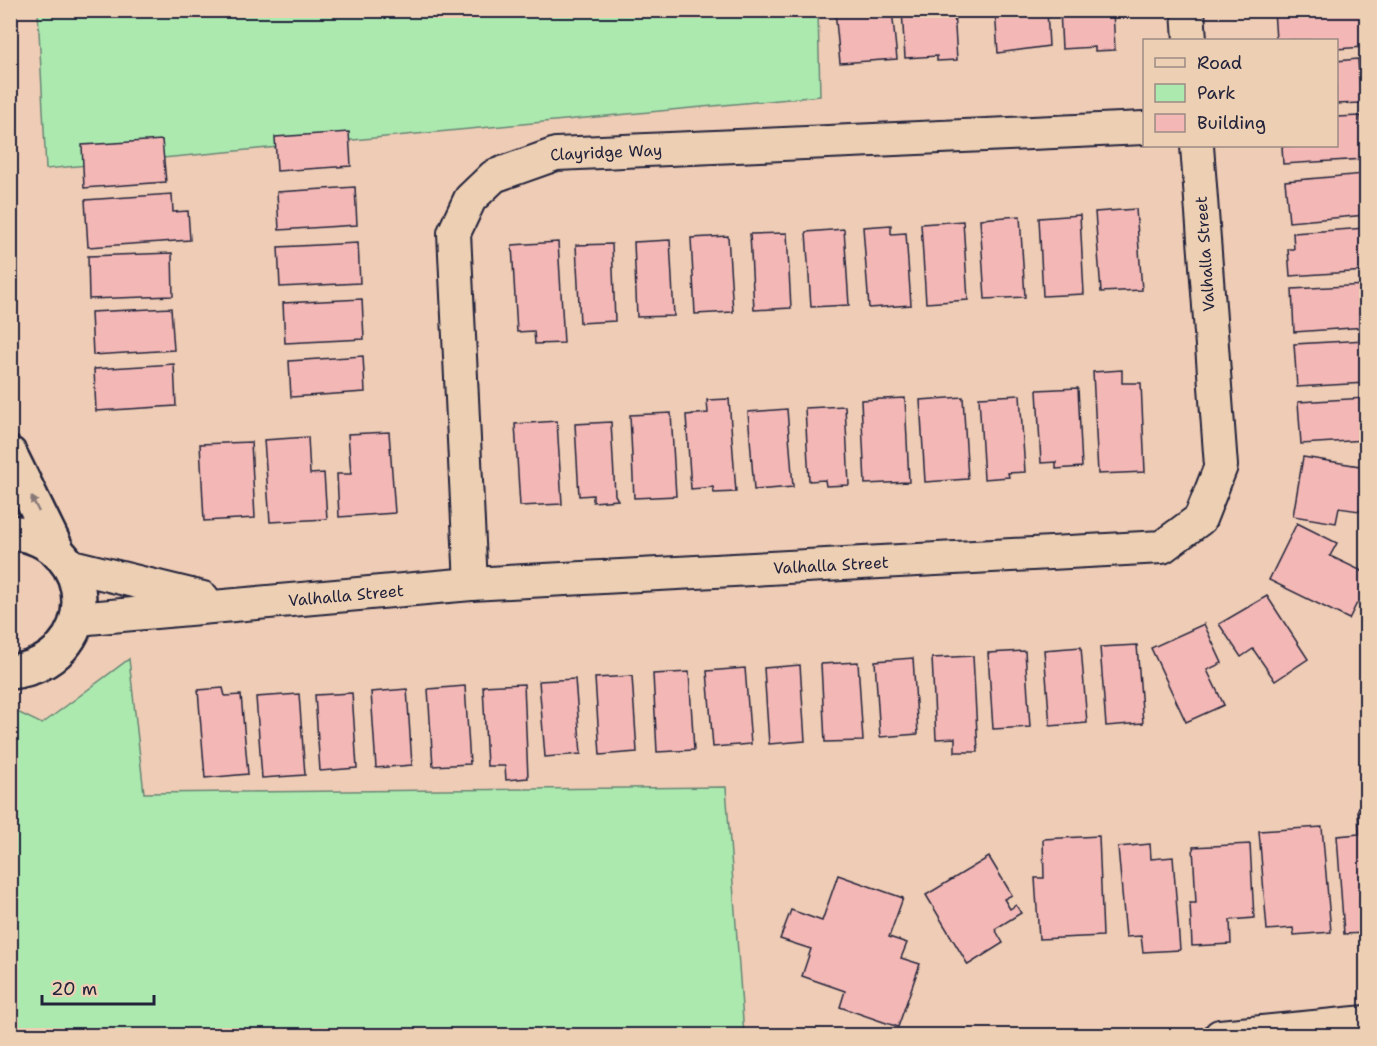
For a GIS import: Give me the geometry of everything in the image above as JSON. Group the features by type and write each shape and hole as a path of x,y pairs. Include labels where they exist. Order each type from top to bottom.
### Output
{"street":[{"path":"1188,10 1190,39"},
{"name":"Clayridge Way","path":"471,584 454,233 470,199 494,176 556,154 1143,128"},
{"name":"Valhalla Street","path":"77,619 471,584 1162,547 1200,519 1221,466 1197,147"},
{"path":"10,454 64,560 230,604"},
{"path":"10,532 26,534 45,542 74,573 80,595 77,619 70,638 55,656 35,668 10,672"},
{"path":"1220,1035 1366,1022"}],"green space":[{"path":"38,11 818,11 820,96 46,169"},
{"path":"129,659 144,793 726,787 744,1035 11,1035 11,709 42,724"}],"building":[{"path":"835,10 892,10 897,59 840,63"},
{"path":"902,10 954,10 957,60 937,61 937,56 905,58"},
{"path":"995,10 1047,10 1049,46 998,53"},
{"path":"1060,10 1113,10 1115,50 1095,51 1095,47 1062,49"},
{"path":"1274,10 1366,10 1366,29 1363,29 1364,47 1338,49 1338,39 1276,39"},
{"path":"1358,59 1361,103 1338,104 1338,61"},
{"path":"1361,116 1364,159 1283,164 1282,147 1338,147 1338,117"},
{"path":"349,132 351,166 277,171 275,137"},
{"path":"162,140 166,182 84,188 82,145"},
{"path":"1364,174 1366,215 1289,222 1285,181"},
{"path":"355,187 357,225 279,230 277,192"},
{"path":"172,194 173,212 188,211 190,240 88,247 85,200"},
{"path":"1136,209 1142,290 1101,292 1095,212"},
{"path":"1080,215 1084,294 1043,296 1039,218"},
{"path":"1020,216 1025,297 985,299 980,219"},
{"path":"963,221 968,300 926,303 921,224"},
{"path":"891,225 891,234 906,233 911,305 869,308 863,227"},
{"path":"1366,228 1366,271 1290,276 1288,249 1294,249 1293,233"},
{"path":"844,229 849,305 811,307 806,232"},
{"path":"787,233 791,308 754,310 750,234"},
{"path":"728,236 733,312 695,314 691,238"},
{"path":"670,240 674,316 637,317 634,242"},
{"path":"558,242 564,343 535,344 534,331 517,332 512,245"},
{"path":"358,243 360,283 280,287 278,247"},
{"path":"612,244 615,321 580,323 576,245"},
{"path":"172,253 173,296 89,299 88,256"},
{"path":"1366,285 1366,327 1294,332 1292,289"},
{"path":"362,299 364,339 285,343 283,303"},
{"path":"171,308 174,350 93,355 91,312"},
{"path":"1366,340 1366,383 1297,387 1294,344"},
{"path":"363,356 365,392 291,397 289,361"},
{"path":"174,364 176,406 96,411 94,369"},
{"path":"1122,370 1122,383 1141,383 1145,472 1098,474 1093,372"},
{"path":"1078,388 1082,467 1056,469 1056,462 1041,463 1037,390"},
{"path":"1020,395 1025,472 1008,473 1009,477 984,479 979,397"},
{"path":"963,397 968,479 925,482 920,400"},
{"path":"905,398 909,482 865,484 861,400"},
{"path":"1366,398 1366,440 1301,444 1298,402"},
{"path":"729,399 736,492 714,493 713,487 691,489 686,415 708,413 707,400"},
{"path":"845,406 849,485 826,486 825,480 809,481 805,408"},
{"path":"787,409 793,487 754,490 748,412"},
{"path":"671,413 676,496 634,498 630,415"},
{"path":"557,421 562,504 520,506 515,424"},
{"path":"611,422 615,495 618,500 593,502 593,495 579,496 575,424"},
{"path":"389,432 395,513 339,517 337,474 351,474 348,434"},
{"path":"308,437 310,474 324,473 327,519 270,522 264,440"},
{"path":"251,442 255,518 204,521 200,444"},
{"path":"1303,457 1366,467 1366,512 1339,508 1336,523 1293,516"},
{"path":"1297,523 1337,543 1330,556 1366,573 1366,607 1357,603 1349,619 1269,580"},
{"path":"1267,596 1308,659 1275,681 1253,649 1241,657 1219,624"},
{"path":"1204,624 1222,663 1207,670 1224,705 1186,722 1151,648"},
{"path":"1137,645 1143,723 1106,726 1100,647"},
{"path":"1081,647 1087,723 1050,726 1044,650"},
{"path":"1025,651 1030,727 993,729 988,653"},
{"path":"973,656 978,752 955,752 955,738 936,739 932,658"},
{"path":"913,658 918,734 880,737 875,661"},
{"path":"858,662 863,741 825,742 821,664"},
{"path":"800,665 805,741 769,744 764,668"},
{"path":"745,668 751,744 713,747 707,671"},
{"path":"689,672 694,750 657,752 653,674"},
{"path":"632,676 637,752 600,755 595,678"},
{"path":"575,679 581,754 545,757 539,681"},
{"path":"524,684 528,778 506,780 505,766 487,766 483,686"},
{"path":"465,686 470,764 433,766 428,689"},
{"path":"223,688 225,696 241,695 248,774 205,778 198,690"},
{"path":"407,689 412,765 376,768 371,692"},
{"path":"352,693 357,768 320,771 315,695"},
{"path":"299,694 305,775 262,778 256,697"},
{"path":"1366,808 1366,933 1344,934 1337,836 1359,834 1358,809"},
{"path":"1322,827 1331,932 1294,935 1293,928 1267,930 1259,831"},
{"path":"1099,836 1103,936 1039,939 1035,878 1044,878 1043,839"},
{"path":"1150,844 1151,859 1173,857 1180,950 1143,952 1141,936 1126,937 1118,847"},
{"path":"1250,844 1254,918 1230,920 1231,944 1192,946 1190,903 1196,903 1193,847"},
{"path":"989,857 1012,895 1004,899 1010,909 1016,905 1021,913 995,929 1003,943 968,965 926,895"},
{"path":"838,875 903,898 889,937 907,943 901,958 920,964 898,1027 840,1007 845,991 802,976 811,949 780,939 791,910 822,921"}]}
